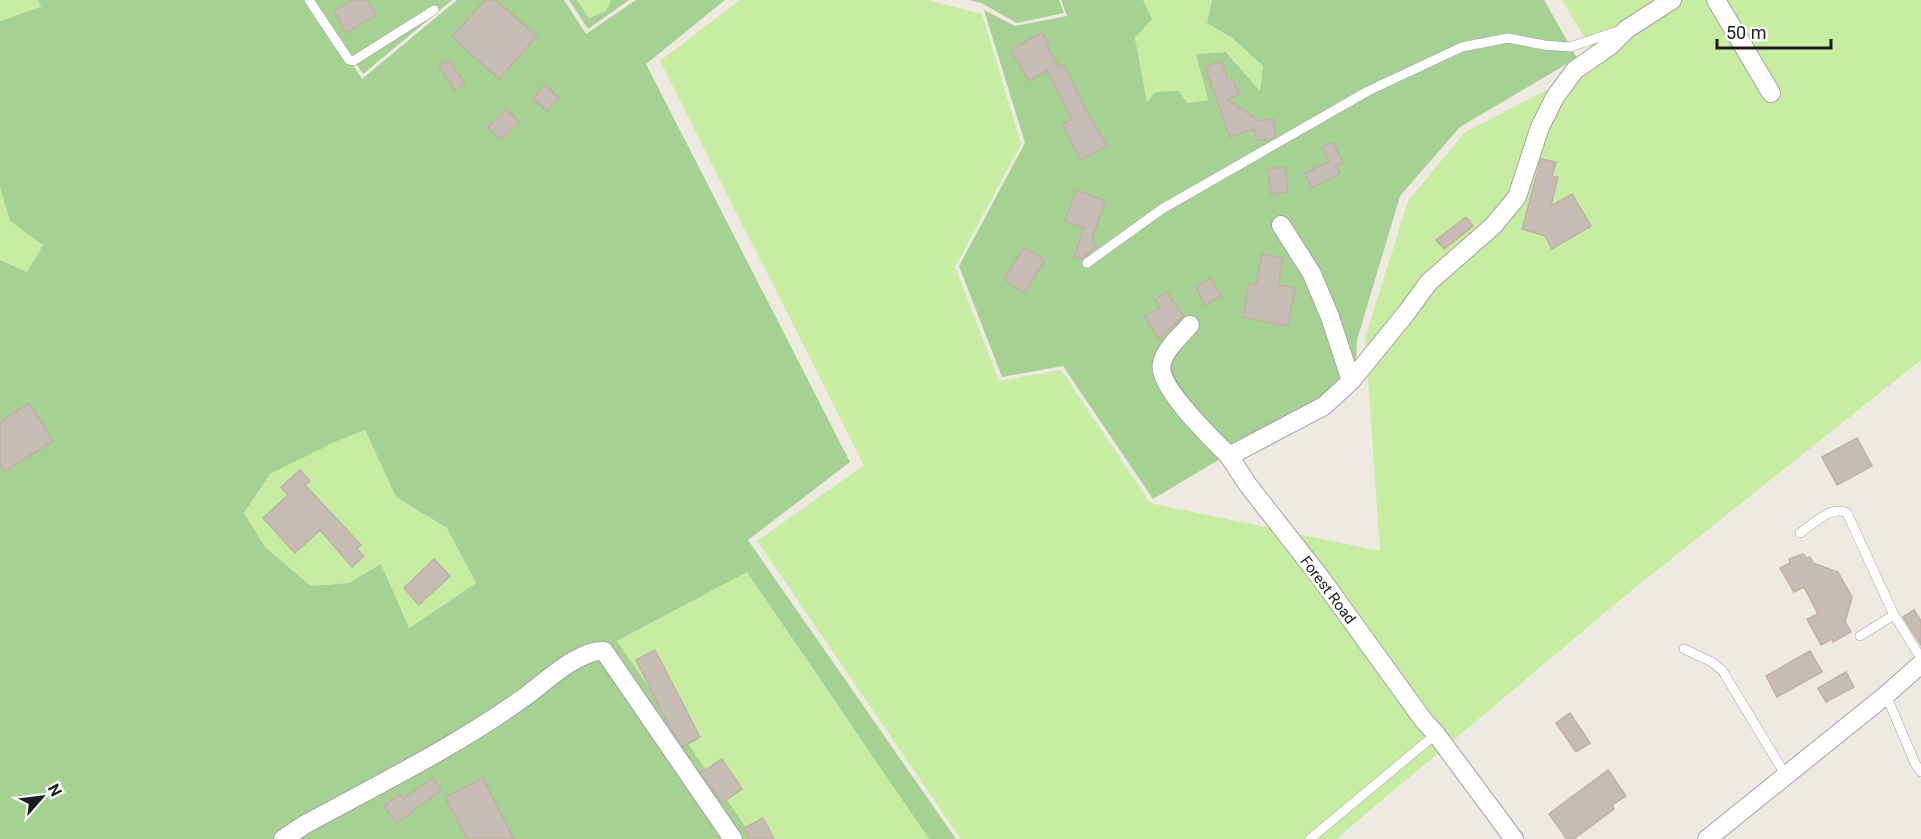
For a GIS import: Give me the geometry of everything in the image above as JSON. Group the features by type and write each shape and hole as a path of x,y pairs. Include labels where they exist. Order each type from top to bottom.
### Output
{"street":[{"path":"1229,456 1324,406 1351,381 1429,282 1493,226 1517,197 1540,127 1556,97 1575,70 1611,45 1627,28 1672,0"},
{"path":"1716,0 1771,93"},
{"path":"1281,225 1312,274 1330,317 1351,381"},
{"name":"Forest Road","path":"1190,325 1169,348 1160,372 1178,402 1229,456 1248,485 1320,577 1514,839"},
{"path":"283,839 304,825 458,740 515,704 582,656 595,650 604,651 733,839"},
{"path":"1707,839 1886,695 1921,664"}],"lane":[{"path":"309,0 349,60 353,61 434,10"},
{"path":"1087,263 1172,203 1368,91 1462,47 1508,38 1570,47 1627,28"},
{"path":"1800,533 1830,512 1840,510 1847,513 1894,615 1921,658"},
{"path":"1860,636 1894,615"},
{"path":"1684,649 1722,669 1786,776"},
{"path":"1886,695 1921,772"},
{"path":"1310,839 1436,734"}],"green space":[{"path":"0,0 38,0 41,7 0,21"},
{"path":"38,0 310,0 362,79 457,0 564,0 586,34 636,0 725,0 646,64 850,462 748,540 956,839 929,839 747,572 617,641 754,839 0,839 0,260 27,272 43,245 10,221 0,188 0,21 41,7","holes":["365,430 396,497 447,528 476,583 409,628 381,564 349,583 311,586 265,547 244,513 270,474"]},
{"path":"314,0 452,0 363,74"},
{"path":"569,0 577,0 589,18 606,11 611,0 629,0 588,29"},
{"path":"577,0 611,0 606,11 589,18"},
{"path":"740,0 928,0 982,14 1021,144 955,267 999,381 1061,370 1150,503 1380,551 1365,338 1408,201 1465,132 1600,63 1562,0 1921,0 1921,360 1626,595 1336,839 961,839 757,541 864,465 660,61"},
{"path":"969,0 1059,0 1064,13 1017,23 981,3"},
{"path":"1061,0 1143,0 1152,19 1135,38 1147,102 1155,92 1179,91 1187,103 1208,100 1196,54 1226,52 1260,91 1263,66 1232,38 1207,23 1212,0 1544,0 1577,58 1460,127 1400,196 1357,340 1356,365 1320,399 1153,499 1063,366 1002,377 959,266 1025,143 984,10 1015,26 1067,16"},
{"path":"1143,0 1212,0 1207,23 1232,38 1263,66 1260,92 1227,52 1196,54 1208,100 1187,103 1147,103 1135,37 1152,19"},
{"path":"0,188 10,221 43,245 27,272 0,260"},
{"path":"365,430 396,497 447,528 476,583 409,628 349,583 311,586 265,547 244,514 270,474"},
{"path":"747,572 929,839 754,839 617,641"}],"building":[{"path":"353,0 367,0 376,15 346,33 334,11"},
{"path":"485,0 496,0 537,36 499,79 452,37"},
{"path":"1042,32 1049,44 1046,45 1059,67 1064,65 1107,146 1081,160 1062,124 1072,119 1047,70 1029,81 1011,50"},
{"path":"448,60 465,83 455,90 439,67"},
{"path":"1221,61 1228,80 1233,79 1239,95 1227,99 1259,121 1274,119 1275,137 1269,140 1257,140 1254,129 1230,137 1205,67"},
{"path":"545,85 559,98 547,111 533,99"},
{"path":"506,109 519,122 501,140 488,127"},
{"path":"1333,142 1343,163 1336,166 1340,174 1311,188 1305,173 1329,162 1322,147"},
{"path":"1541,159 1556,162 1552,176 1558,177 1551,206 1572,194 1591,226 1552,249 1545,236 1522,229"},
{"path":"1285,167 1288,192 1271,194 1268,169"},
{"path":"1076,190 1106,201 1093,235 1092,243 1096,244 1094,249 1082,259 1074,257 1084,228 1065,221"},
{"path":"1466,217 1473,226 1444,249 1436,240"},
{"path":"1024,247 1045,260 1024,293 1004,279"},
{"path":"1262,254 1283,258 1278,285 1295,288 1288,326 1243,317 1249,284 1256,285"},
{"path":"1211,278 1221,296 1205,305 1196,287"},
{"path":"1167,292 1183,316 1159,339 1145,317 1160,307 1155,300"},
{"path":"29,403 53,441 4,472 0,465 0,422"},
{"path":"1857,438 1872,466 1837,485 1822,457"},
{"path":"300,470 310,481 305,485 361,545 357,549 364,556 352,567 320,530 295,553 263,518 288,495 281,487"},
{"path":"1803,554 1807,558 1810,557 1813,563 1838,572 1852,597 1845,622 1851,632 1833,642 1832,639 1821,645 1807,619 1818,614 1804,587 1794,592 1780,568 1790,563 1789,559"},
{"path":"434,559 450,576 419,605 404,588"},
{"path":"1914,610 1921,621 1921,645 1903,617"},
{"path":"655,650 700,737 683,747 670,727 636,660"},
{"path":"1810,651 1822,672 1777,697 1766,676"},
{"path":"1846,672 1854,687 1826,702 1818,688"},
{"path":"1570,713 1590,743 1576,752 1556,723"},
{"path":"722,759 742,789 722,803 701,773"},
{"path":"1608,770 1626,796 1612,805 1614,809 1574,839 1567,839 1549,814"},
{"path":"433,778 441,790 397,823 384,806 400,794 403,799"},
{"path":"483,778 514,839 467,839 445,797"},
{"path":"763,818 774,839 750,839 744,828"}]}
